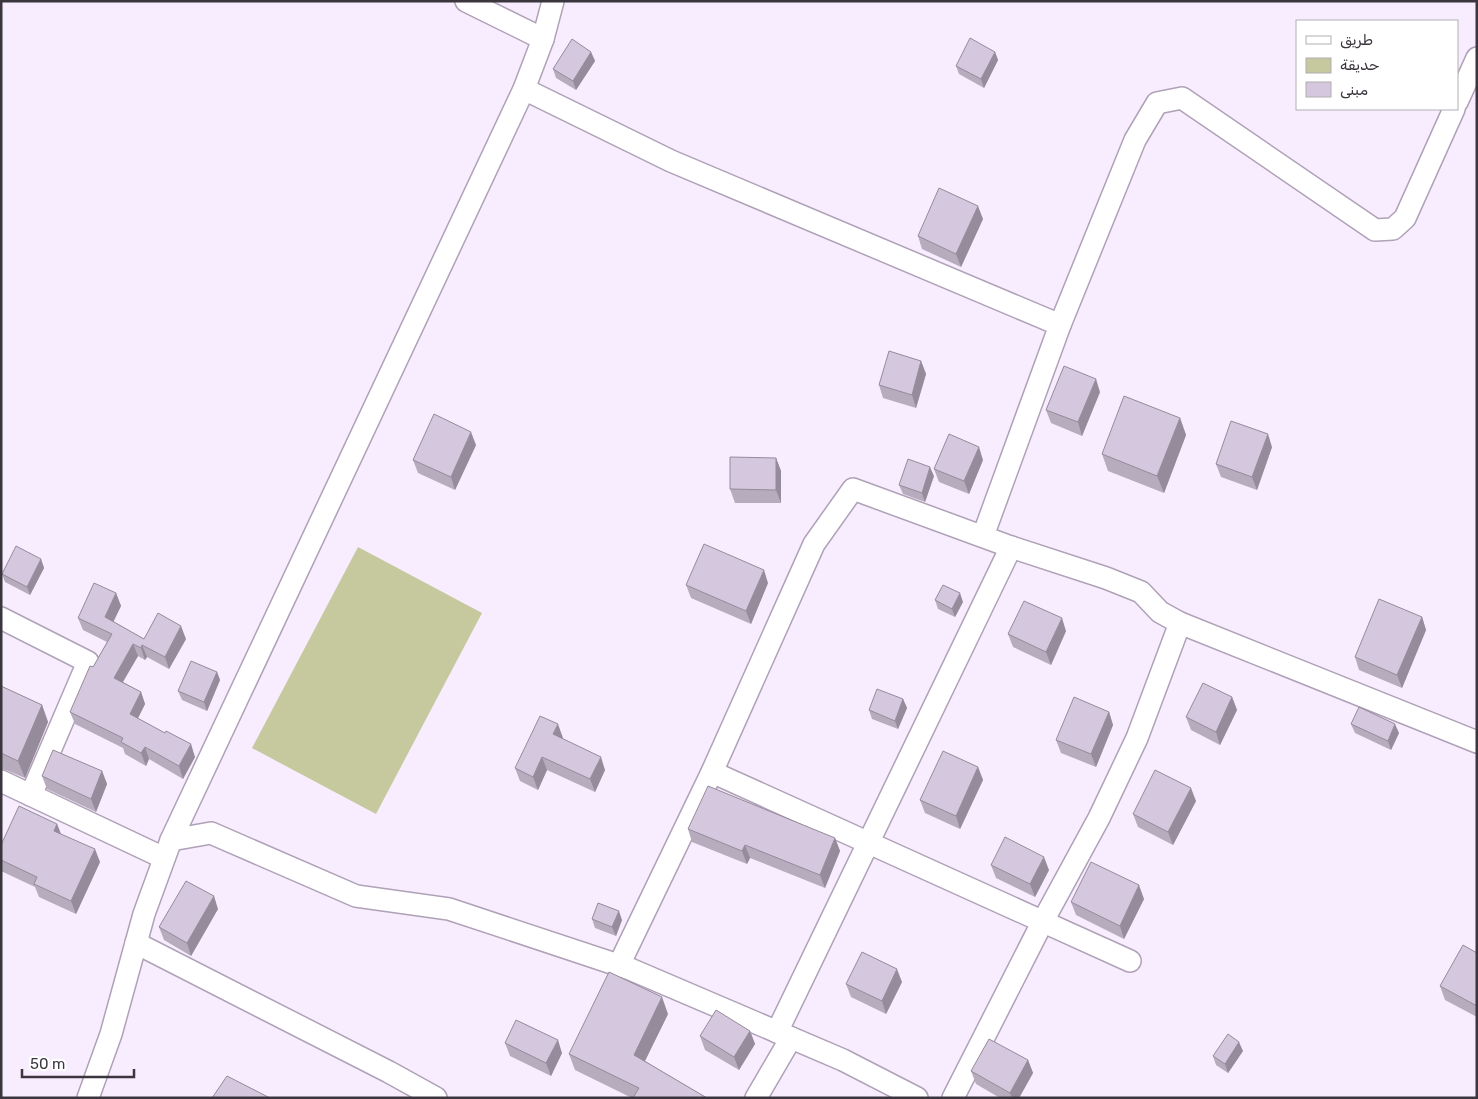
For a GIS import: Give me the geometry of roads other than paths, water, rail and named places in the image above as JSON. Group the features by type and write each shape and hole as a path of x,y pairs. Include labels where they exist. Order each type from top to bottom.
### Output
{"street":[{"path":"466,1 543,39"},
{"path":"88,1098 111,1034 144,914 167,849 524,89 543,39 553,1"},
{"path":"1458,100 1477,58"},
{"path":"524,89 671,161 1060,325"},
{"path":"983,536 1060,325 1135,140 1157,104 1182,98 1375,230 1393,229 1405,218 1454,110"},
{"path":"619,966 712,772 814,544 853,489 1141,592 1160,612 1180,623 1477,742"},
{"path":"756,1098 869,842 1011,547"},
{"path":"1,618 88,662 31,795"},
{"path":"953,1098 1043,921 1100,818 1137,738 1180,623"},
{"path":"712,772 1130,961"},
{"path":"1,781 31,795 167,849 212,834 356,896 449,909 619,966 843,1060 917,1098"},
{"path":"136,943 390,1072 436,1098"}]}
